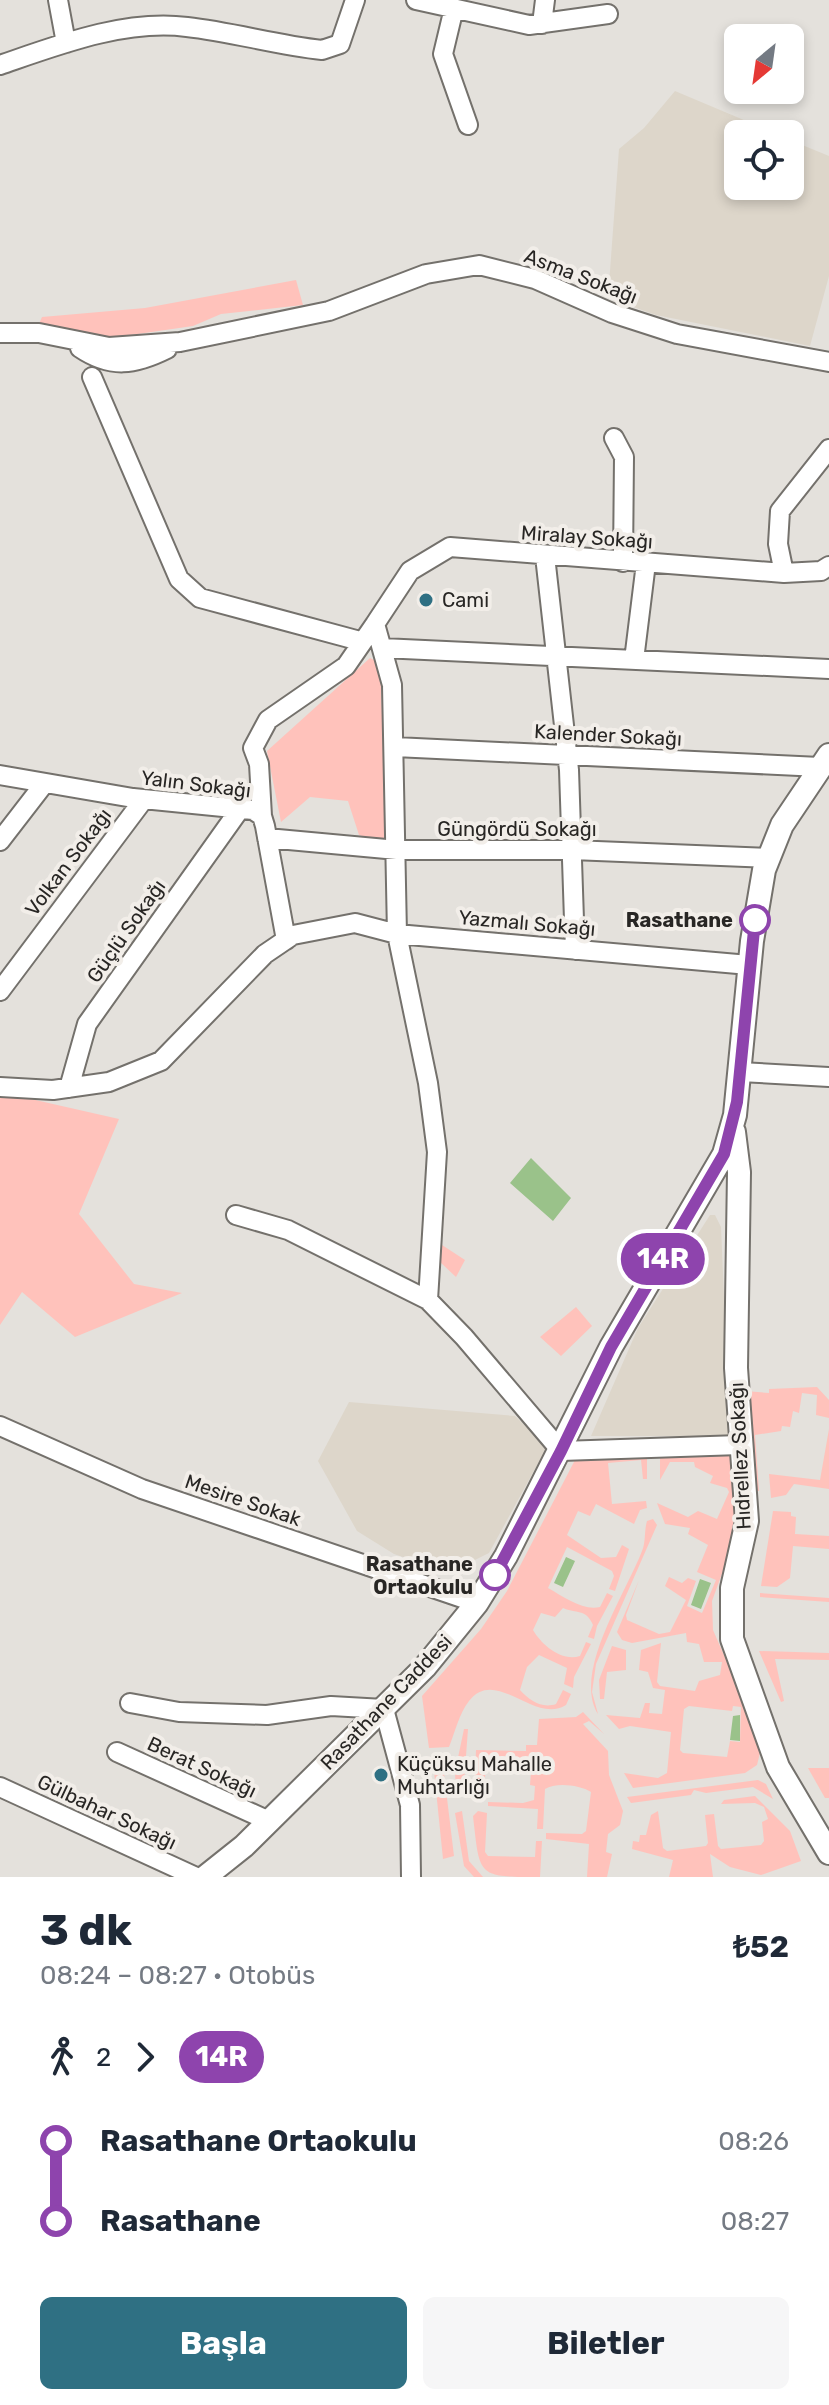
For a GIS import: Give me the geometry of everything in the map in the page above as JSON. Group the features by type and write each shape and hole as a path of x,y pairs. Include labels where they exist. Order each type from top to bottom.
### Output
{"street":[{"path":"58,0 66,43"},
{"path":"0,65 66,43 129,28 186,26 322,50 340,44 355,0"},
{"path":"416,0 529,25 608,14"},
{"path":"542,24 545,0"},
{"path":"454,8 443,54 468,125"},
{"name":"Asma Sokağı","path":"0,333 26,332 71,342 100,360 118,364 139,362 180,342 329,311 426,274 479,265 535,279 667,331 829,362"},
{"path":"92,377 179,579 200,598 360,641"},
{"path":"614,438 624,457 623,562"},
{"path":"784,573 778,544 780,511 829,449"},
{"name":"Miralay Sokağı","path":"262,816 259,764 253,748 268,720 346,666 410,571 450,547 784,573 821,571 829,566"},
{"path":"545,556 567,755 575,950"},
{"path":"634,660 646,563"},
{"path":"375,624 392,685 397,934 428,1083 437,1152 428,1300"},
{"path":"382,648 555,659 829,669"},
{"name":"Kalender Sokağı","path":"395,747 824,761"},
{"name":"Rasathane Caddesi","path":"205,1877 269,1821 384,1709 425,1667 477,1603 561,1451 611,1347 718,1168 733,1125 749,965 768,858 782,825 824,761"},
{"name":"Yalın Sokağı","path":"0,775 144,799 253,810 262,816 286,940"},
{"path":"0,841 44,784"},
{"name":"Volkan Sokağı","path":"0,991 144,799"},
{"name":"Güçlü Sokağı","path":"69,1088 87,1024 240,809"},
{"name":"Güngördü Sokağı","path":"267,838 397,850 572,850 768,858"},
{"name":"Yazmalı Sokağı","path":"286,940 293,935 355,923 397,934 749,965"},
{"path":"0,1087 69,1088 109,1082 161,1061 265,954 286,940"},
{"path":"740,1072 829,1077"},
{"name":"Hıdrellez Sokağı","path":"733,1125 739,1162 735,1340 747,1521 732,1588 734,1650 778,1767 829,1853"},
{"path":"700,1199 725,1206 736,1226"},
{"path":"236,1215 288,1230 428,1300 464,1337 561,1451 740,1445"},
{"name":"Mesire Sokak","path":"0,1426 142,1489 477,1603"},
{"path":"130,1703 179,1712 267,1715 331,1706 384,1709 410,1805 408,1876"},
{"name":"Berat Sokağı","path":"117,1752 269,1821"},
{"name":"Gülbahar Sokağı","path":"0,1787 196,1877"}],"shaded area":[{"path":"675,91 744,120 724,120 724,200 804,200 804,146 829,156 829,276 810,346 656,315 608,298 619,149 644,128"},
{"path":"296,280 303,305 221,314 193,326 117,337 68,334 38,326 42,317 145,308"},
{"path":"370,658 380,663 387,844 359,835 348,801 310,797 281,822 267,751"},
{"path":"0,1092 119,1119 79,1214 134,1284 182,1293 75,1337 22,1292 0,1325"},
{"path":"531,1158 571,1198 553,1221 510,1183"},
{"path":"710,1215 715,1215 721,1227 730,1436 591,1436 638,1328"},
{"path":"442,1245 465,1260 456,1277 439,1261"},
{"path":"576,1307 592,1326 561,1356 540,1337"},
{"path":"817,1387 829,1400 829,1418 816,1415 817,1395 802,1393 799,1413 793,1411 790,1427 782,1426 781,1431 755,1435 759,1491 753,1491 745,1391 769,1393 769,1389"},
{"name":"Rasathane Ortaokulu","path":"349,1402 515,1416 547,1447 489,1553 463,1566 429,1566 394,1554 357,1531 318,1461"},
{"path":"829,1429 829,1489 794,1484 786,1495 771,1498 769,1474 820,1480"},
{"path":"728,1455 733,1460 738,1507 735,1538 712,1601 713,1630 759,1736 761,1749 757,1765 745,1773 633,1788 624,1773 658,1778 667,1773 671,1732 630,1726 619,1729 606,1715 640,1718 645,1703 650,1703 649,1713 662,1714 665,1690 653,1688 648,1672 639,1670 641,1650 661,1643 657,1682 660,1686 695,1691 699,1681 720,1675 722,1662 704,1662 699,1644 687,1642 686,1633 632,1643 622,1640 617,1632 639,1580 627,1620 659,1634 670,1632 686,1600 665,1586 669,1577 682,1583 688,1578 696,1581 687,1606 702,1613 716,1580 697,1572 708,1545 688,1534 690,1528 665,1524 657,1503 688,1517 698,1511 717,1519 729,1492 727,1488 710,1483 713,1476 695,1467 694,1462 670,1462 660,1480 660,1457 647,1458 647,1479 643,1479 641,1460 608,1463 612,1504 646,1501 647,1508 640,1510 634,1524 596,1504 590,1516 578,1511 567,1535 601,1558 616,1557 622,1545 629,1549 615,1591 609,1589 614,1576 612,1571 567,1547 548,1588 574,1602 594,1608 600,1607 607,1593 613,1596 597,1626 594,1639 588,1637 593,1625 587,1616 563,1608 555,1617 541,1613 533,1630 546,1646 566,1656 580,1656 586,1642 591,1644 574,1677 573,1688 564,1684 567,1668 539,1655 527,1667 520,1690 524,1694 536,1703 551,1705 556,1704 563,1690 571,1694 566,1705 554,1709 541,1708 503,1692 480,1692 466,1706 449,1747 429,1748 422,1696 481,1629 507,1591 575,1460 591,1457","holes":["689,1706 732,1711 733,1706 741,1707 740,1742 730,1741 727,1757 683,1753 680,1750 684,1709"]},
{"path":"773,1511 791,1512 791,1516 796,1517 795,1534 829,1536 829,1549 793,1546 790,1578 777,1587 761,1586"},
{"path":"653,1519 657,1525 596,1664 592,1692 596,1655 644,1544 647,1521"},
{"path":"566,1557 575,1561 563,1587 554,1583"},
{"path":"700,1579 711,1583 701,1609 691,1605"},
{"path":"760,1593 829,1598 829,1602 760,1597"},
{"path":"612,1646 626,1650 626,1670 607,1672 604,1699 600,1699 599,1680"},
{"path":"759,1651 829,1653 829,1660 775,1659 784,1701 781,1702"},
{"path":"583,1712 604,1734 589,1721 583,1724 608,1751 609,1775 623,1811 620,1825 608,1834 606,1852 612,1854 607,1877 587,1877 589,1844 546,1839 546,1833 582,1834 586,1831 591,1792 568,1785 545,1789 543,1829 537,1829 538,1809 488,1806 488,1802 523,1803 534,1800 535,1786 530,1785 532,1759 490,1755 486,1758 484,1800 474,1796 476,1750 526,1751 526,1745 537,1745 539,1719 576,1717"},
{"path":"740,1715 740,1741 730,1740 733,1716"},
{"path":"464,1729 468,1729 463,1796 456,1793 455,1772"},
{"path":"433,1761 443,1765 454,1856 443,1859"},
{"path":"808,1768 829,1768 829,1798 825,1798"},
{"path":"758,1780 766,1784 773,1799 753,1787 706,1793 694,1790 691,1795 631,1803 627,1797"},
{"path":"755,1796 790,1831 801,1861 761,1875 730,1867 710,1854 713,1877 669,1877 673,1860 632,1849 633,1841 639,1842 640,1835 646,1835 651,1815 658,1811 663,1848 667,1851 706,1846 705,1815 714,1814 721,1849 761,1845 764,1841 762,1822 768,1819 764,1807 755,1803 721,1804 724,1800"},
{"path":"462,1811 469,1861 483,1877 474,1877 464,1866 455,1813"},
{"path":"478,1811 487,1813 485,1852 488,1856 535,1857 536,1841 542,1841 540,1877 504,1876 486,1869 481,1862 475,1836 473,1816"}],"bus line":[{"name":"14R","path":"495,1575 561,1451 611,1347 724,1154 737,1102 755,920"}],"place":[{"name":"Cami","path":"426,600"},
{"name":"Rasathane","path":"755,920"},
{"name":"Rasathane Ortaokulu","path":"495,1575"},
{"name":"Küçüksu Mahalle Muhtarlığı","path":"381,1775"}]}
